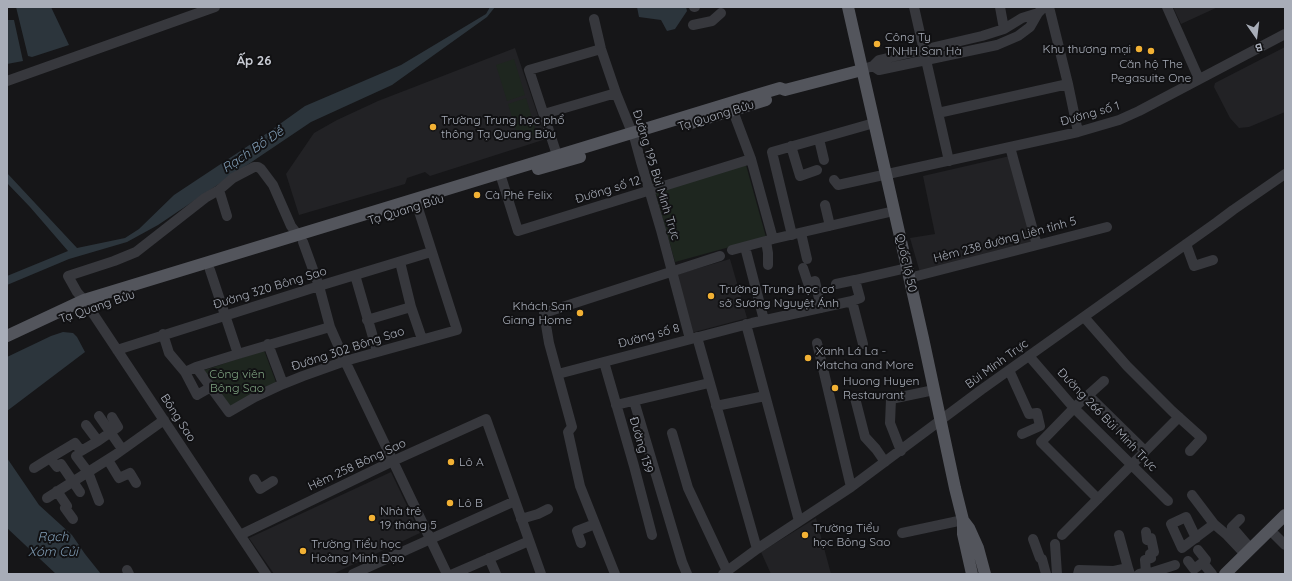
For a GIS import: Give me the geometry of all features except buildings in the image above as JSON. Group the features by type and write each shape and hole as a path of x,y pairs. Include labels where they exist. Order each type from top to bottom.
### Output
{"main road":[{"name":"Quốc lộ 50","path":"851,8 867,68 874,124 963,520 963,534 972,574"},
{"name":"Tạ Quang Bửu","path":"416,203 502,180 743,99 780,88 785,90 867,68"},
{"name":"Tạ Quang Bửu","path":"25,330 86,303 416,203 557,155 732,111 783,95 785,90"},
{"name":"Tạ Quang Bửu","path":"86,303 210,270 301,238"},
{"path":"7,336 25,330"},
{"path":"7,342 25,330"},
{"path":"1225,574 1285,515"},
{"name":"Quốc lộ 50","path":"963,520 969,528 978,548 985,574"}],"street":[{"path":"7,81 215,7"},
{"path":"914,7 949,161"},
{"path":"1000,7 1004,29"},
{"path":"1049,7 1078,132"},
{"path":"1167,7 1199,79"},
{"name":"Tạ Quang Bửu","path":"925,55 1004,29 1022,18 1041,10"},
{"name":"Tạ Quang Bửu","path":"867,68 879,60 997,45 1018,36 1030,27 1041,10"},
{"path":"693,26 712,22 721,13"},
{"name":"Đường 195 Bùi Minh Trực","path":"594,19 601,49 633,137 650,190 672,271 709,383 757,549"},
{"name":"Đường số 1","path":"834,180 838,185 1078,132 1119,120 1139,111 1285,34"},
{"path":"557,155 529,70 601,49"},
{"path":"938,113 1068,84"},
{"path":"544,114 616,93"},
{"path":"732,111 751,159 770,240 768,265"},
{"path":"821,308 815,281 808,283 805,264 797,234 772,152 874,124"},
{"path":"819,139 824,160"},
{"path":"791,146 800,176 817,170"},
{"path":"1010,147 1037,245"},
{"name":"Đường số 12","path":"502,180 518,231 751,159"},
{"path":"227,216 219,190 233,178 254,168 258,167 261,169 273,185 291,226 301,238 319,286 330,327 447,574"},
{"name":"Bùi Minh Trực","path":"725,572 851,487 1009,370 1285,174"},
{"name":"Bông Sao","path":"219,190 205,198 136,252 68,276 77,292 86,303 266,574"},
{"path":"416,203 431,252"},
{"path":"825,205 830,226"},
{"path":"732,250 894,211"},
{"name":"Hẻm 238 đường Liên tỉnh 5","path":"836,284 908,273 1037,245 1107,226"},
{"path":"1186,244 1194,266 1213,260"},
{"path":"745,247 764,320"},
{"name":"Đường 320 Bông Sao","path":"117,350 163,334 431,252"},
{"name":"Đường 302 Bông Sao","path":"211,387 229,412 255,397 283,384 345,361 457,330 431,252"},
{"path":"615,574 580,486 568,432 572,427 549,343 544,314 720,256"},
{"path":"400,262 411,307 422,339"},
{"path":"210,270 238,354"},
{"path":"356,275 367,320 377,351"},
{"path":"855,280 860,298 852,301 863,344"},
{"name":"Đường số 8","path":"558,374 746,324 852,301"},
{"path":"367,320 411,307"},
{"path":"1084,317 1127,366 1202,438 1190,451"},
{"path":"746,324 799,521"},
{"path":"185,372 196,367 268,344 330,327"},
{"path":"163,334 169,352 185,372 197,395 211,387 196,367"},
{"path":"817,343 851,487"},
{"path":"268,344 283,384"},
{"name":"Đường 266 Bùi Minh Trực","path":"1029,356 1074,408 1168,501"},
{"name":"Đường 139","path":"604,362 652,535"},
{"path":"1009,370 1029,414 1037,413 1040,426 1022,434"},
{"path":"1098,499 1041,442 1074,408 1104,381"},
{"path":"616,405 709,383"},
{"path":"901,451 890,423 891,399 934,390"},
{"name":"Đường 266 Bùi Minh Trực","path":"1088,395 1145,451"},
{"path":"716,406 765,396"},
{"path":"855,398 865,437 885,462"},
{"path":"634,401 682,562 687,574"},
{"path":"99,416 122,449"},
{"path":"34,468 75,443 81,452 98,441 118,426 112,416"},
{"path":"1062,535 1179,417"},
{"name":"Hẻm 258 Bông Sao","path":"240,535 393,461 486,419 515,501"},
{"path":"47,498 108,460 164,420"},
{"path":"86,425 98,441"},
{"path":"672,433 688,488 725,572"},
{"path":"76,456 88,472 99,501"},
{"path":"50,458 57,467 61,464 74,481 80,492"},
{"path":"108,460 119,478 130,473 136,483"},
{"path":"254,479 260,488 273,481"},
{"path":"57,491 67,506 65,508 73,519"},
{"path":"1192,495 1214,524 1248,552"},
{"path":"353,574 515,501 541,574"},
{"path":"521,518 538,514 548,509"},
{"path":"1196,538 1186,517 1172,524 1182,548 1196,538 1214,524"},
{"path":"1240,518 1232,527 1248,552"},
{"path":"902,534 963,520"},
{"path":"581,542 577,530 595,524"},
{"path":"1270,530 1285,545"},
{"path":"1146,532 1147,540 1151,538 1154,552 1150,554 1152,558 1145,560 1146,573 1174,565"},
{"path":"1078,574 1079,570 1129,571 1119,535"},
{"path":"1033,539 1040,558 1042,559 1046,574"},
{"path":"454,574 529,541"},
{"path":"1054,544 1056,574"},
{"path":"1188,562 1194,569 1206,560 1198,550"},
{"path":"489,558 496,574"},
{"path":"1203,563 1212,574"}],"shaded area":[{"path":"1173,7 1218,7 1181,24"},
{"path":"1285,47 1285,112 1249,127 1239,128 1230,118 1214,87 1215,83"},
{"name":"Trường Trung học phổ thông Tạ Quang Bửu","path":"515,48 546,139 430,176 425,172 407,178 405,184 299,215 286,174 314,133 337,120 378,101"},
{"path":"1010,156 1033,245 921,276 910,238 935,234 923,176"},
{"name":"Trường Trung học cơ sở Sương Nguyệt Ánh","path":"730,259 747,318 691,333 675,275"},
{"path":"391,472 420,533 333,574 274,574 249,538"},
{"name":"Trường Tiểu học Bông Sao","path":"816,518 831,574 771,574 761,552"}],"green space":[{"path":"514,59 525,95 507,101 496,65"},
{"path":"526,98 537,134 519,140 508,104"},
{"path":"746,165 766,237 675,262 655,191"},
{"name":"Công viên Bông Sao","path":"264,350 277,385 229,409 202,371"}],"water":[{"path":"16,7 51,7 69,45 32,57 28,56"},
{"name":"Rạch Bồ Đề","path":"490,7 495,7 487,17 392,85 311,122 158,225 127,242 69,259 7,285 7,276 68,251 7,183 7,173 77,248 125,238 139,229 174,195 263,136 305,106 401,65 486,14"},
{"path":"637,7 686,7 687,11 675,29 667,31 661,20 639,17"},
{"path":"7,20 14,20 23,61 7,64"},
{"path":"63,332 73,333 77,337 85,352 7,411 7,357 51,336"},
{"name":"Rạch Xóm Củi","path":"7,458 39,505 72,535 101,574 56,574 7,528"}],"place":[{"name":"Công Ty TNHH San Hà","path":"877,44"},
{"name":"Khu thương mại","path":"1139,49"},
{"name":"Căn hộ The Pegasuite One","path":"1151,51"},
{"name":"Trường Trung học phổ thông Tạ Quang Bửu","path":"433,127"},
{"name":"Cà Phê Felix","path":"477,195"},
{"name":"Trường Trung học cơ sở Sương Nguyệt Ánh","path":"711,296"},
{"name":"Khách Sạn Giang Home","path":"580,313"},
{"name":"Xanh Lá La - Matcha and More","path":"808,358"},
{"name":"Huong Huyen Restaurant","path":"835,388"},
{"name":"Lô A","path":"451,462"},
{"name":"Lô B","path":"450,503"},
{"name":"Nhà trẻ 19 tháng 5","path":"372,518"},
{"name":"Trường Tiểu học Bông Sao","path":"805,535"},
{"name":"Trường Tiểu học Hoàng Minh Đạo","path":"303,551"}],"district":[{"name":"Ấp 26","path":"254,61"}]}
